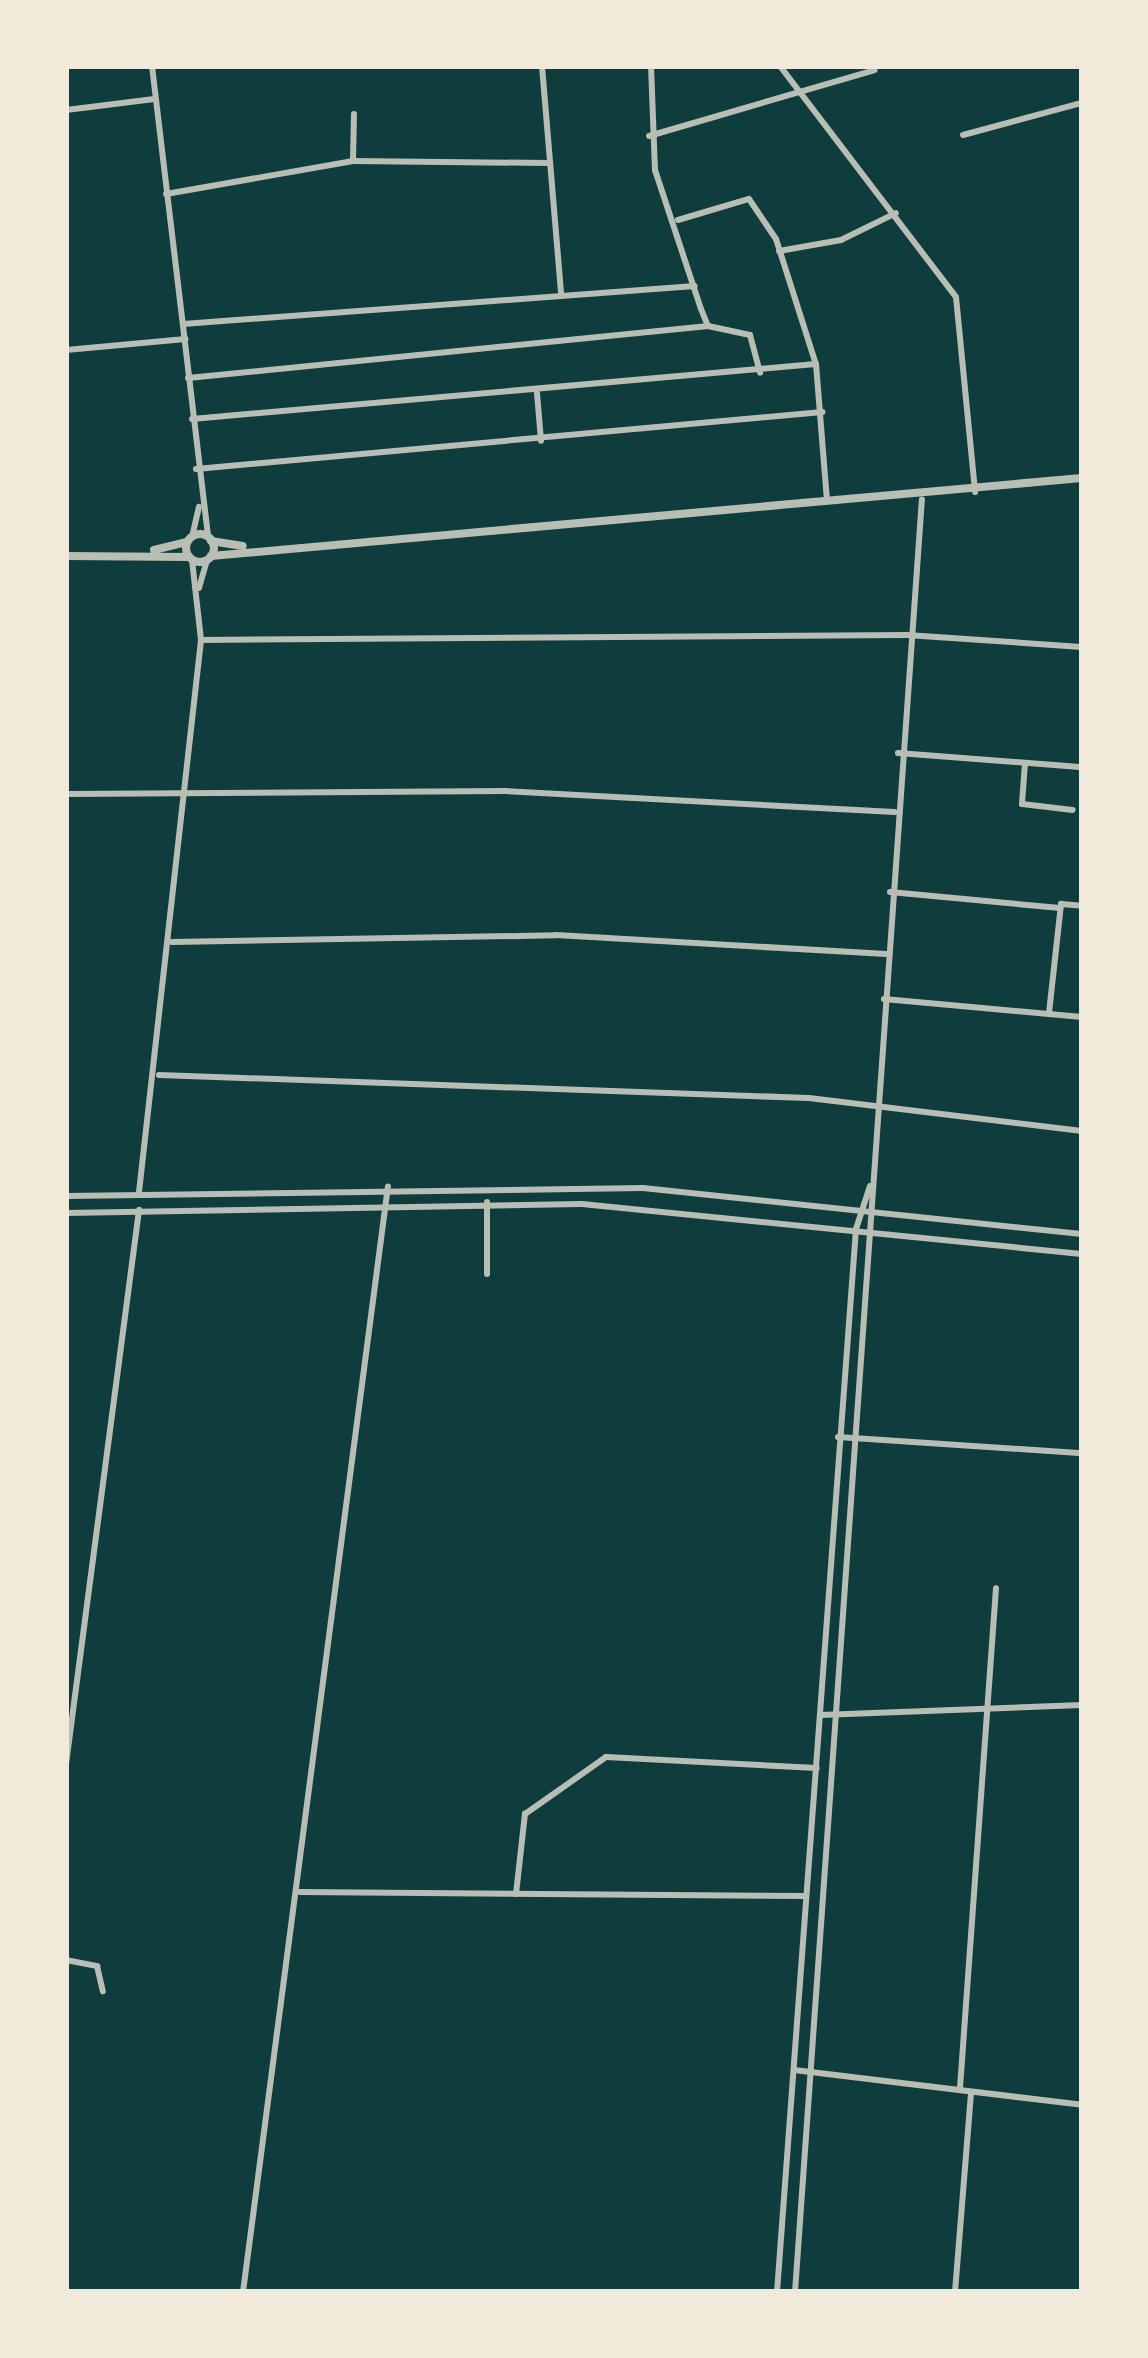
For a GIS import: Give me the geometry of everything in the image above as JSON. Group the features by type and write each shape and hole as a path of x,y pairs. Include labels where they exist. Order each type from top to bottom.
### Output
{"street":[{"path":"152,66 200,504 210,539 209,558 197,591"},
{"path":"542,66 561,293"},
{"path":"651,66 649,136 708,326"},
{"path":"780,66 956,297 975,492"},
{"path":"649,136 875,70"},
{"path":"66,110 154,99"},
{"path":"963,134 1082,103"},
{"path":"353,160 354,115"},
{"path":"166,194 353,160 548,163"},
{"path":"678,220 748,199 779,251 816,364 827,502"},
{"path":"779,251 841,241 896,213"},
{"path":"183,323 694,286"},
{"path":"188,378 708,326 750,335 760,373"},
{"path":"66,350 184,339"},
{"path":"192,418 537,393 816,364"},
{"path":"537,393 541,441"},
{"path":"196,469 822,412"},
{"path":"66,556 143,553 209,558 251,548 827,502 922,500 1082,478"},
{"path":"795,2292 843,1717 878,1212 870,1186 894,812 922,500"},
{"path":"140,1192 160,1075 200,640 190,539 200,504"},
{"path":"143,553 190,539 251,548"},
{"path":"200,640 907,635 1082,647"},
{"path":"898,752 1082,767"},
{"path":"1025,763 1022,804 1072,810"},
{"path":"66,794 505,791 894,812"},
{"path":"890,892 1082,906"},
{"path":"1049,1013 1060,908"},
{"path":"172,942 556,935 886,954"},
{"path":"884,999 1082,1016"},
{"path":"160,1075 878,1104 1082,1131"},
{"path":"243,2292 388,1186"},
{"path":"66,1196 388,1186 643,1188 1082,1234"},
{"path":"777,2292 857,1210 870,1186"},
{"path":"487,1202 487,1274"},
{"path":"66,1213 487,1202 856,1229 1082,1255"},
{"path":"66,1764 139,1209"},
{"path":"838,1437 1082,1454"},
{"path":"961,2088 996,1588"},
{"path":"821,1714 985,1716 1082,1705"},
{"path":"516,1894 525,1814 606,1757 817,1768"},
{"path":"298,1892 806,1896"},
{"path":"66,1960 97,1966 103,1990"},
{"path":"794,2070 1082,2105"},
{"path":"955,2292 971,2094"},
{"path":"784,2197 802,2198"}]}
